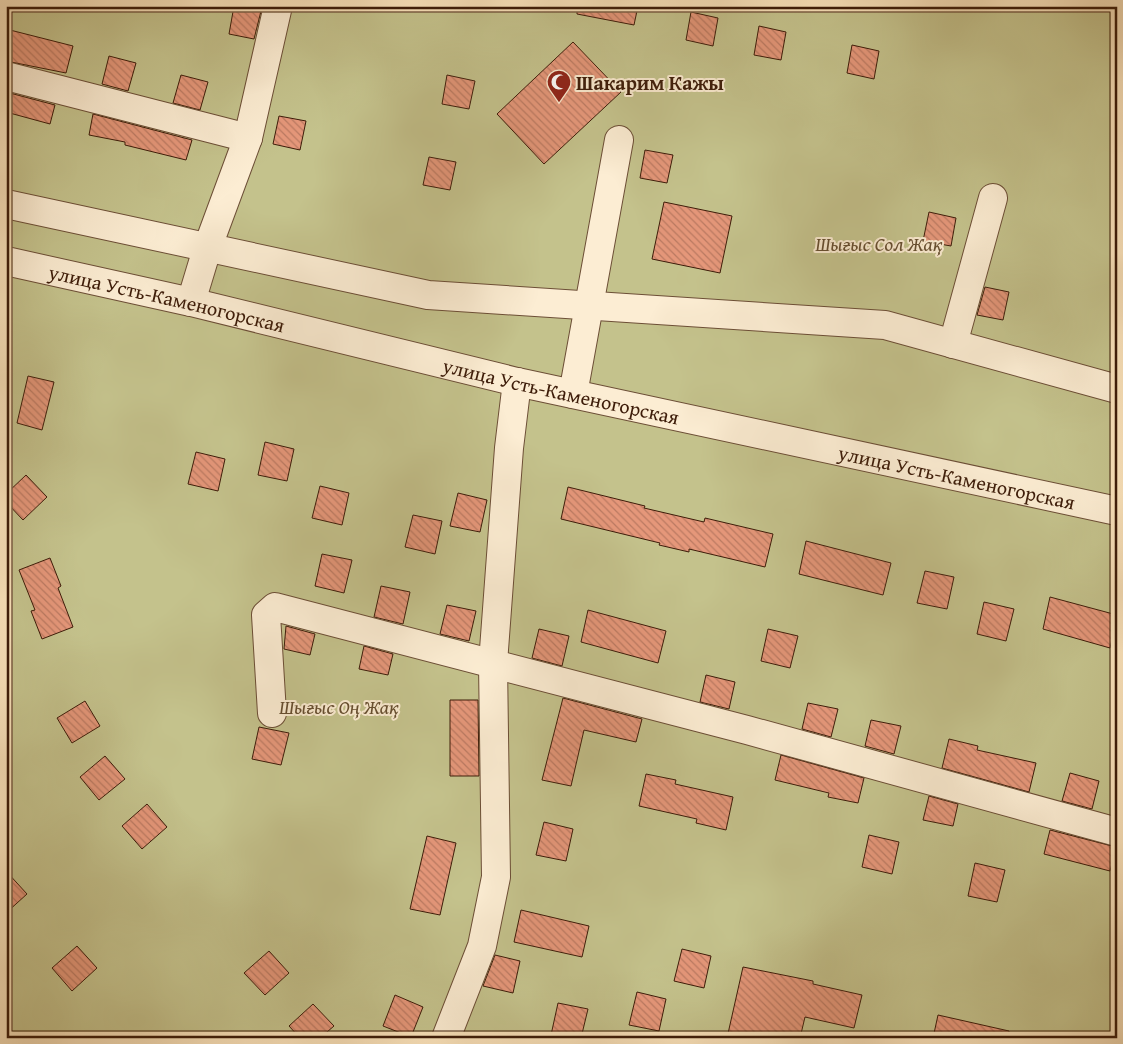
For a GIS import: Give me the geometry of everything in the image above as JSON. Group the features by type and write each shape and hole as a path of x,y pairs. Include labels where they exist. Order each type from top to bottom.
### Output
{"street":[{"path":"191,302 207,249 248,138 278,6"},
{"path":"6,76 248,138"},
{"path":"573,394 619,140"},
{"path":"953,344 993,198"},
{"path":"6,204 207,249 428,295 885,325 1117,390"},
{"name":"улица Усть-Каменогорская","path":"6,262 191,302 518,382 1117,511"},
{"path":"446,1038 482,946 496,877 493,663 508,448 518,382"},
{"path":"272,713 266,616 274,607 493,663 1117,832"}],"green space":[{"name":"Шығыс Оң Жақ","path":"6,6 1117,6 1117,1038 6,1038"}],"building":[{"path":"234,6 261,11 254,39 229,34"},
{"path":"577,6 638,6 634,25 577,14"},
{"path":"691,12 718,18 713,46 686,40"},
{"path":"759,26 786,32 781,60 754,55"},
{"path":"6,29 73,46 66,73 6,61"},
{"name":"Шакарим Кажы","path":"573,42 621,92 544,164 497,114"},
{"path":"852,45 879,51 874,79 847,73"},
{"path":"109,56 136,63 128,91 102,84"},
{"path":"181,75 208,82 200,110 173,103"},
{"path":"447,75 475,81 469,109 442,104"},
{"path":"6,92 55,105 50,124 6,112"},
{"path":"93,114 192,140 186,160 125,145 125,142 89,135"},
{"path":"279,116 306,121 300,150 273,144"},
{"path":"645,150 673,155 667,183 640,178"},
{"path":"429,157 456,162 450,190 423,185"},
{"path":"664,202 732,216 720,273 652,259"},
{"path":"929,212 956,218 951,246 923,241"},
{"path":"985,287 1009,292 1003,320 977,315"},
{"path":"28,376 54,382 42,430 17,423"},
{"path":"265,442 294,449 287,481 258,475"},
{"path":"196,452 225,459 218,491 188,484"},
{"path":"26,475 47,497 23,520 6,502 6,494"},
{"path":"320,486 349,493 342,525 312,518"},
{"path":"568,487 704,522 705,518 773,534 765,567 689,549 689,552 659,545 660,543 561,519"},
{"path":"458,493 487,500 480,532 450,526"},
{"path":"413,515 442,521 435,554 405,547"},
{"path":"806,541 891,563 883,595 799,574"},
{"path":"322,554 352,560 344,593 315,586"},
{"path":"50,558 61,586 58,588 73,627 42,639 31,611 35,610 19,570"},
{"path":"925,571 954,577 947,609 917,603"},
{"path":"381,586 410,592 403,624 374,617"},
{"path":"1050,597 1117,615 1110,648 1043,629"},
{"path":"984,602 1014,609 1006,641 977,634"},
{"path":"447,605 476,611 469,641 440,634"},
{"path":"588,610 666,631 658,663 581,642"},
{"path":"286,626 315,634 310,655 284,649"},
{"path":"539,629 569,636 562,666 532,658"},
{"path":"768,629 798,636 790,668 761,661"},
{"path":"364,646 393,654 388,675 359,669"},
{"path":"706,675 735,682 729,709 700,702"},
{"path":"563,698 642,719 636,742 584,730 571,786 542,780"},
{"path":"450,700 478,700 479,776 450,776"},
{"path":"85,701 100,726 72,743 57,718"},
{"path":"808,703 838,709 831,737 802,729"},
{"path":"871,720 901,726 894,754 865,746"},
{"path":"259,727 289,733 281,765 252,759"},
{"path":"949,739 978,746 977,750 1036,763 1029,792 942,768"},
{"path":"781,755 864,778 858,803 828,797 829,793 775,780"},
{"path":"105,756 125,779 99,800 80,777"},
{"path":"1070,773 1099,781 1092,809 1062,801"},
{"path":"646,774 676,780 675,784 733,797 726,830 696,823 697,819 639,806"},
{"path":"929,796 958,804 953,826 923,820"},
{"path":"147,804 167,827 142,849 122,826"},
{"path":"544,822 573,829 566,861 536,855"},
{"path":"1050,830 1116,847 1110,871 1044,854"},
{"path":"869,835 899,842 892,874 862,867"},
{"path":"427,836 456,843 440,915 410,909"},
{"path":"975,863 1005,870 997,902 968,896"},
{"path":"6,871 27,894 6,913"},
{"path":"521,910 589,926 582,957 514,942"},
{"path":"77,946 97,968 72,991 52,968"},
{"path":"682,949 711,956 704,988 674,981"},
{"path":"269,951 289,973 265,995 244,973"},
{"path":"495,955 520,961 513,993 483,986"},
{"path":"743,967 813,981 813,984 862,995 854,1028 805,1017 800,1038 727,1038"},
{"path":"637,992 666,999 659,1031 629,1025"},
{"path":"395,995 423,1007 411,1037 383,1026"},
{"path":"558,1003 588,1009 581,1038 551,1035"},
{"path":"313,1004 334,1026 320,1038 300,1038 289,1026"},
{"path":"938,1015 1009,1031 1009,1038 933,1038"}],"place":[{"name":"Шакарим Кажы","path":"559,103"}],"park label":[{"name":"Шығыс Сол Жақ","path":"879,243"}]}
